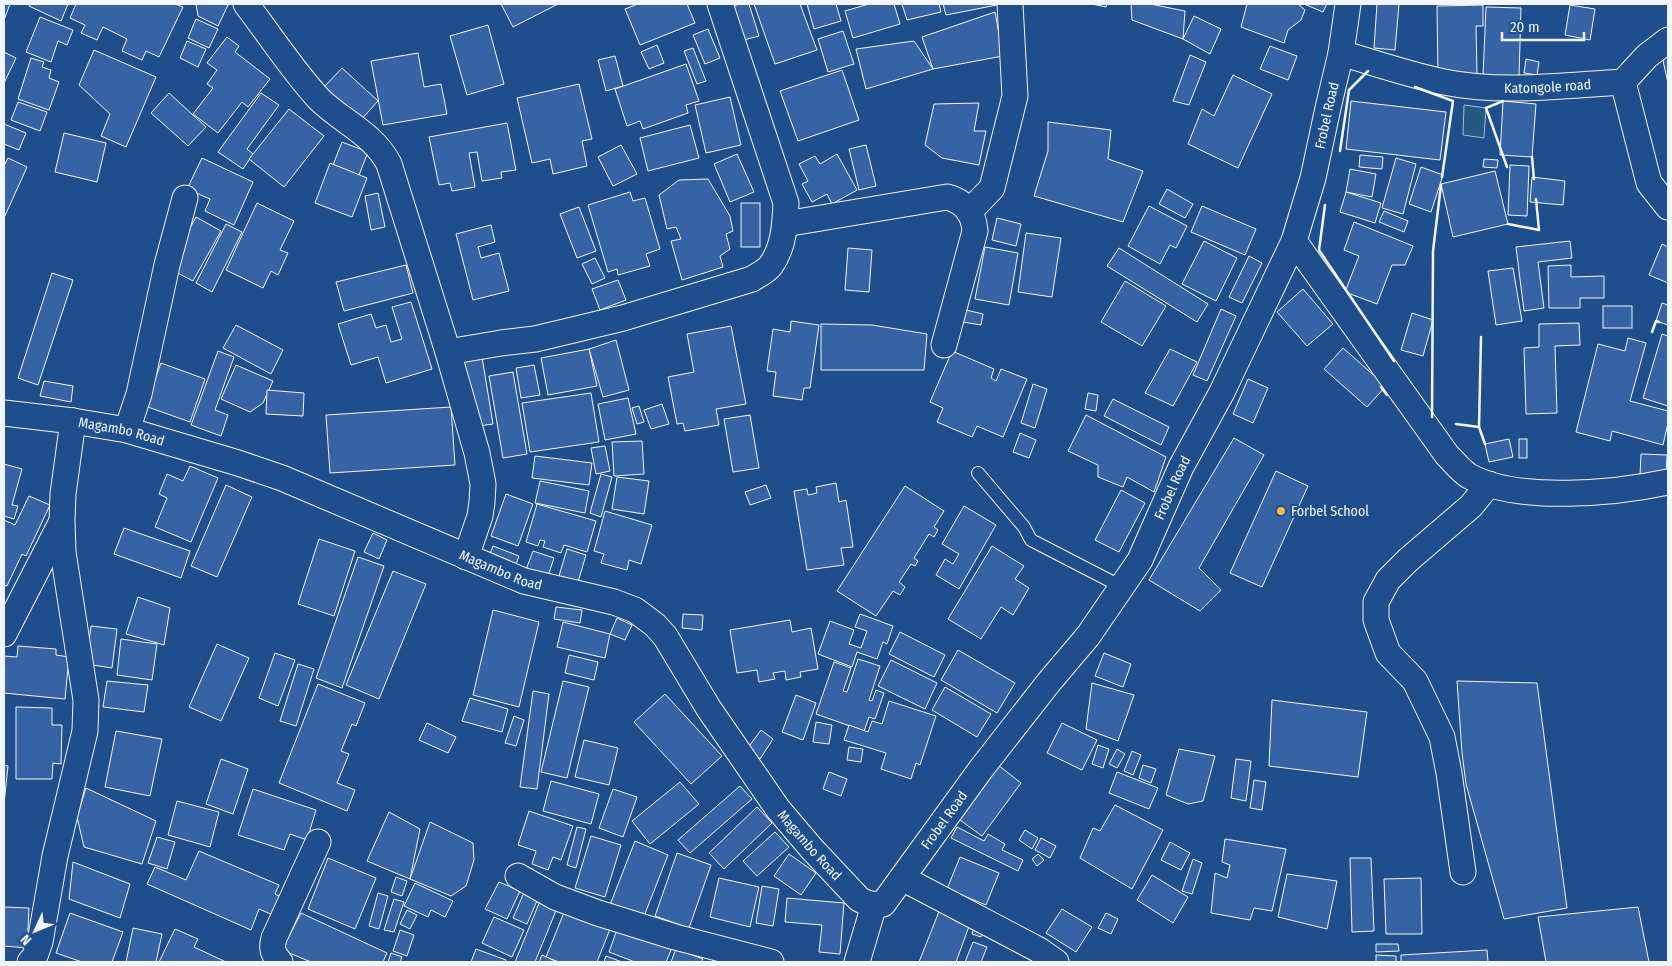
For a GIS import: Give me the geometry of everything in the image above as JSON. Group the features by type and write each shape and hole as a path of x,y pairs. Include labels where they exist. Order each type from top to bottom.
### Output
{"street":[{"path":"246,4 297,72 321,100 368,136 385,157 397,188 448,352 477,453 483,484 480,516 466,557"},
{"path":"448,352 501,342 534,339 623,318 752,279 770,266 780,250 785,224 786,203 720,4"},
{"path":"970,212 992,188 1015,96 1010,4"},
{"name":"Frobel Road","path":"874,905 883,904 982,769 1088,636 1140,560 1182,468 1222,392 1294,241 1312,178 1341,53 1348,4"},
{"path":"1668,40 1647,56 1623,82 1649,183 1668,207"},
{"name":"Katongole road","path":"1341,53 1437,80 1477,86 1529,87 1623,82"},
{"path":"127,430 139,394 167,265 185,198"},
{"path":"785,224 947,198 954,199 963,205 970,212 975,231 944,345"},
{"path":"1294,241 1447,455 1469,475 1489,484 1513,489 1579,493 1634,490 1668,482"},
{"name":"Magambo Road","path":"4,413 73,421 127,430 238,463 282,478 524,581 614,602 635,610 655,624 665,636 709,709 778,808 812,849 859,899 874,905"},
{"path":"30,962 35,956 40,942 55,856 85,731 87,715 63,552 63,494 73,421"},
{"path":"1463,872 1442,737 1415,681 1388,653 1376,620 1376,602 1388,580 1408,560 1471,506 1489,484"},
{"path":"4,634 62,521"},
{"path":"280,962 273,954 274,938 318,842"},
{"path":"518,876 555,897 598,913 675,937 772,962"},
{"path":"902,878 1040,950 1056,962"},
{"path":"857,962 874,905"}],"lane":[{"path":"978,473 1024,527 1031,540 1122,587"}],"shaded area":[{"path":"1464,105 1486,108 1484,138 1463,135"}],"building":[{"path":"4,4 10,4 4,20"},
{"path":"30,4 68,4 61,21 29,6"},
{"path":"76,4 175,4 183,7 159,57 146,51 142,60 122,51 127,39 103,27 97,40 81,33 85,25 70,18"},
{"path":"196,4 228,5 218,26 198,16"},
{"path":"501,4 558,4 513,27"},
{"path":"638,4 687,4 695,23 640,45 625,9"},
{"path":"749,4 759,36 740,41 730,7"},
{"path":"754,4 800,4 817,50 775,64"},
{"path":"807,4 836,4 841,21 814,29"},
{"path":"869,4 894,4 900,24 853,38 845,11"},
{"path":"902,4 939,4 941,12 907,20"},
{"path":"943,4 996,4 997,5 946,15"},
{"path":"1092,4 1107,4 1106,7"},
{"path":"1131,4 1150,4 1185,11 1183,39 1132,20"},
{"path":"1247,4 1298,4 1305,10 1301,20 1288,30 1284,43 1241,27"},
{"path":"1304,4 1327,4 1323,12"},
{"path":"1377,4 1399,4 1395,50 1374,48"},
{"path":"1483,5 1483,26 1476,26 1477,74 1438,75 1437,6"},
{"path":"1570,5 1595,9 1590,40 1565,35"},
{"path":"1486,7 1521,8 1519,77 1483,76"},
{"path":"995,12 1003,56 933,69 922,37"},
{"path":"1194,16 1221,29 1210,54 1183,39"},
{"path":"40,17 73,30 67,45 58,41 51,62 26,52"},
{"path":"196,19 218,29 209,48 188,38"},
{"path":"488,25 504,84 467,95 450,36"},
{"path":"708,29 720,58 705,64 693,35"},
{"path":"843,31 854,64 828,72 818,39"},
{"path":"227,37 239,46 235,52 270,79 248,107 242,102 218,133 193,114 213,88 207,84 217,70 207,63"},
{"path":"187,41 206,49 198,67 180,58"},
{"path":"914,41 933,69 866,89 856,49"},
{"path":"657,45 664,63 649,69 641,52"},
{"path":"1270,46 1297,56 1288,80 1260,69"},
{"path":"693,48 706,81 697,84 684,51"},
{"path":"94,50 156,77 126,147 101,136 110,114 79,85"},
{"path":"4,52 16,58 4,83"},
{"path":"418,53 424,87 441,84 447,114 383,125 371,61"},
{"path":"1190,55 1206,62 1189,105 1173,101"},
{"path":"1668,55 1668,83 1662,56"},
{"path":"615,56 623,86 606,91 598,60"},
{"path":"31,58 44,62 42,67 51,70 49,78 59,82 49,110 18,99"},
{"path":"1526,59 1539,62 1537,75 1524,73"},
{"path":"686,64 699,101 686,105 688,113 643,129 640,121 627,126 615,89"},
{"path":"342,68 378,101 360,121 323,88"},
{"path":"842,70 859,120 798,141 780,91"},
{"path":"1233,75 1272,94 1238,168 1188,144 1202,109 1214,116"},
{"path":"579,84 592,139 582,141 587,166 553,174 550,159 532,163 517,98"},
{"path":"169,93 206,127 188,146 151,113"},
{"path":"261,93 279,105 247,149 253,154 243,169 218,152"},
{"path":"730,97 741,145 706,153 695,105"},
{"path":"1351,101 1446,112 1440,160 1346,149"},
{"path":"1503,101 1536,104 1532,157 1500,155"},
{"path":"18,102 47,112 40,131 11,120"},
{"path":"979,103 974,131 986,131 979,165 942,158 925,145 934,104"},
{"path":"289,109 324,136 284,187 249,159"},
{"path":"1048,122 1111,130 1108,159 1143,171 1123,222 1034,196 1048,151"},
{"path":"507,123 516,170 501,172 502,178 482,181 477,152 469,153 475,187 452,191 450,183 439,185 429,137"},
{"path":"4,124 26,133 19,150 4,144"},
{"path":"690,125 699,158 648,171 640,138"},
{"path":"64,133 106,143 97,182 55,172"},
{"path":"342,142 368,152 359,175 333,165"},
{"path":"621,145 637,174 613,186 598,157"},
{"path":"866,145 876,186 859,190 849,149"},
{"path":"737,154 754,192 730,202 714,164"},
{"path":"837,154 857,190 832,204 827,194 812,202 802,184 808,181 799,164 815,156 820,164"},
{"path":"1360,155 1383,157 1382,169 1359,167"},
{"path":"8,158 27,167 4,218 4,166"},
{"path":"202,158 253,182 234,225 205,211 210,199 187,189"},
{"path":"1396,158 1416,164 1403,214 1382,208"},
{"path":"1484,159 1498,160 1497,168 1483,167"},
{"path":"330,163 367,178 352,217 315,203"},
{"path":"1510,165 1529,166 1527,216 1508,215"},
{"path":"1421,167 1443,175 1431,212 1409,204"},
{"path":"1350,169 1376,174 1372,197 1346,192"},
{"path":"1495,171 1508,224 1453,237 1441,184"},
{"path":"1532,177 1565,181 1563,205 1530,202"},
{"path":"708,179 730,216 733,231 726,234 730,249 720,256 723,267 682,280 671,241 681,239 676,227 667,229 659,195 679,180"},
{"path":"1167,189 1193,204 1185,218 1159,204"},
{"path":"630,192 633,201 645,198 660,249 646,254 650,266 618,275 617,269 608,272 588,205"},
{"path":"1346,192 1381,203 1375,223 1340,212"},
{"path":"378,193 385,227 371,230 365,196"},
{"path":"257,203 294,221 280,250 288,253 278,275 271,271 263,288 226,270"},
{"path":"741,203 760,203 760,247 741,247"},
{"path":"1149,206 1187,226 1176,248 1170,245 1160,264 1128,246"},
{"path":"1202,206 1256,229 1245,255 1191,232"},
{"path":"579,207 596,251 577,258 560,214"},
{"path":"1384,211 1408,221 1404,232 1379,222"},
{"path":"196,217 221,231 193,281 168,268"},
{"path":"997,218 1021,224 1016,246 992,240"},
{"path":"1354,222 1413,246 1405,265 1392,265 1377,304 1345,292 1359,256 1344,250"},
{"path":"226,224 242,232 212,292 196,283"},
{"path":"491,225 495,242 478,247 481,258 499,253 509,291 473,300 456,234"},
{"path":"1026,233 1061,238 1052,297 1018,292"},
{"path":"1204,241 1237,258 1216,301 1182,284"},
{"path":"1570,241 1572,258 1538,262 1544,308 1524,311 1516,247"},
{"path":"1662,244 1668,247 1668,283 1649,275"},
{"path":"985,247 1018,253 1009,305 975,299"},
{"path":"848,248 872,250 869,292 845,290"},
{"path":"1119,248 1208,304 1197,322 1107,266"},
{"path":"1249,256 1262,263 1242,303 1229,297"},
{"path":"595,258 605,278 592,284 582,264"},
{"path":"406,265 413,293 344,311 336,282"},
{"path":"1571,265 1571,277 1604,276 1604,298 1580,298 1580,308 1549,308 1548,266"},
{"path":"1513,268 1522,321 1496,325 1488,271"},
{"path":"52,273 73,280 38,385 18,378"},
{"path":"618,280 626,300 600,310 592,289"},
{"path":"1125,281 1166,306 1142,346 1101,322"},
{"path":"1303,289 1333,324 1307,346 1277,312"},
{"path":"411,302 432,369 386,383 378,357 351,365 338,324 371,314 376,328 386,325 391,342 402,339 392,307"},
{"path":"1662,303 1668,305 1668,325 1656,321"},
{"path":"1603,306 1632,306 1632,328 1603,328"},
{"path":"1221,309 1236,316 1207,381 1193,375"},
{"path":"966,310 983,314 981,325 963,322"},
{"path":"1412,313 1433,320 1423,356 1401,350"},
{"path":"791,321 819,325 810,388 804,388 802,400 773,396 776,372 767,371 773,329 790,332"},
{"path":"1579,323 1580,345 1555,346 1557,413 1526,414 1524,348 1539,347 1539,324"},
{"path":"821,324 872,325 927,334 924,370 821,370"},
{"path":"236,325 283,350 271,374 223,348"},
{"path":"731,326 746,404 716,409 719,425 685,431 683,423 677,424 668,377 694,372 687,334"},
{"path":"1662,334 1668,336 1668,406 1643,398"},
{"path":"1628,338 1646,343 1630,401 1668,411 1668,423 1663,445 1612,431 1610,441 1576,432 1598,344 1625,351"},
{"path":"616,340 629,390 603,397 589,349"},
{"path":"1343,348 1386,386 1367,407 1324,369"},
{"path":"589,349 597,386 548,395 541,358"},
{"path":"1170,349 1197,362 1173,406 1145,393"},
{"path":"218,351 234,357 215,410 228,415 221,436 191,425"},
{"path":"952,351 994,369 991,378 996,381 1001,369 1027,379 1003,437 977,426 972,437 937,422 943,408 930,402"},
{"path":"482,357 493,424 472,427 463,360"},
{"path":"161,363 205,379 190,422 145,406"},
{"path":"236,365 273,381 263,403 250,412 221,399"},
{"path":"534,365 540,395 521,398 516,368"},
{"path":"513,372 527,454 503,458 489,376"},
{"path":"1248,379 1268,388 1253,423 1233,414"},
{"path":"44,381 73,386 71,402 40,396"},
{"path":"1033,384 1047,389 1035,428 1021,423"},
{"path":"267,390 304,393 303,416 266,414"},
{"path":"591,393 599,442 530,452 522,403"},
{"path":"1088,393 1098,395 1096,411 1085,409"},
{"path":"628,398 636,434 605,440 598,404"},
{"path":"1113,399 1169,427 1161,445 1104,416"},
{"path":"662,404 669,424 651,429 644,410"},
{"path":"639,406 644,422 637,424 632,408"},
{"path":"451,407 455,465 330,473 326,415"},
{"path":"750,415 759,468 733,472 724,419"},
{"path":"1086,415 1166,457 1154,492 1127,477 1123,487 1098,477 1098,465 1068,451"},
{"path":"1020,433 1036,440 1029,458 1013,452"},
{"path":"1234,438 1264,455 1199,568 1221,590 1200,611 1149,580"},
{"path":"1509,439 1513,457 1489,462 1485,444"},
{"path":"1519,439 1527,439 1527,458 1519,458"},
{"path":"642,441 644,474 614,476 612,442"},
{"path":"605,446 610,471 596,474 591,448"},
{"path":"1641,454 1667,455 1666,477 1640,475"},
{"path":"535,456 592,463 589,485 532,478"},
{"path":"4,464 22,469 12,505 18,506 14,519 4,516"},
{"path":"190,466 218,478 191,542 155,527 167,498 159,494 167,474 183,481"},
{"path":"1276,471 1308,486 1262,587 1230,573"},
{"path":"601,474 612,477 601,517 590,513"},
{"path":"617,477 649,481 644,514 612,509"},
{"path":"540,481 589,491 585,513 535,503"},
{"path":"836,483 839,502 846,500 853,547 841,548 844,565 807,570 794,491 807,489 808,495 817,493 816,487"},
{"path":"226,485 252,497 217,577 191,566"},
{"path":"766,485 771,498 750,505 745,492"},
{"path":"905,486 944,511 934,527 938,530 934,537 929,534 914,558 918,561 915,566 911,564 899,582 905,587 900,595 893,591 876,616 837,591"},
{"path":"1121,490 1145,503 1119,552 1095,540"},
{"path":"506,494 533,504 518,546 491,536"},
{"path":"29,496 50,505 26,556 22,554 7,586 4,585 4,520 15,525"},
{"path":"537,504 596,521 587,552 564,545 561,553 543,547 545,541 540,540 538,546 526,542"},
{"path":"964,506 996,525 959,589 936,575 945,559 953,564 959,554 942,544"},
{"path":"605,511 652,525 641,564 629,560 627,570 601,563 604,554 594,551"},
{"path":"124,528 190,551 181,578 114,554"},
{"path":"373,533 387,540 379,559 364,552"},
{"path":"319,539 355,551 334,616 298,604"},
{"path":"493,546 519,556 513,573 486,564"},
{"path":"992,546 1024,566 1015,579 1029,588 1013,615 1001,607 981,639 948,619"},
{"path":"567,549 586,555 578,582 559,576"},
{"path":"533,551 554,558 546,582 524,575"},
{"path":"358,557 384,566 342,688 316,678"},
{"path":"393,571 426,584 379,699 346,685"},
{"path":"138,597 170,608 164,645 126,634"},
{"path":"556,607 582,610 580,623 554,619"},
{"path":"493,610 539,622 519,707 473,695"},
{"path":"683,614 703,615 702,630 682,628"},
{"path":"860,614 893,626 887,644 883,642 877,659 857,652 852,667 818,654 830,621 854,630 849,644 861,648 867,631 855,627"},
{"path":"617,618 632,625 625,640 610,634"},
{"path":"790,620 792,632 811,628 818,669 800,672 801,677 786,680 785,671 773,673 775,679 759,682 757,670 737,673 730,630"},
{"path":"563,622 610,634 605,658 557,647"},
{"path":"91,626 117,629 112,668 86,664"},
{"path":"900,632 945,655 934,677 889,654"},
{"path":"121,639 157,644 152,680 117,675"},
{"path":"217,644 249,658 221,721 189,707"},
{"path":"18,646 56,649 56,655 69,657 65,699 4,693 4,656 17,657"},
{"path":"958,650 1015,683 997,713 941,680"},
{"path":"275,653 295,660 278,706 259,698"},
{"path":"1104,653 1131,664 1123,687 1095,676"},
{"path":"569,655 598,662 594,680 565,673"},
{"path":"858,659 880,666 869,700 872,701 876,690 884,693 875,719 869,717 864,731 816,714 834,662 851,668 843,691 847,692"},
{"path":"891,660 937,683 925,709 878,686"},
{"path":"298,664 314,669 296,726 280,721"},
{"path":"107,681 148,685 144,712 103,707"},
{"path":"563,681 589,687 567,778 541,772"},
{"path":"1457,681 1537,683 1567,908 1504,919 1466,784"},
{"path":"1092,683 1134,695 1118,741 1086,729"},
{"path":"318,684 365,703 356,726 352,724 341,751 349,754 337,783 355,790 347,811 279,783"},
{"path":"945,687 991,714 977,737 932,710"},
{"path":"533,691 549,694 537,789 520,787"},
{"path":"665,694 722,756 691,784 634,722"},
{"path":"796,695 816,703 803,740 782,732"},
{"path":"470,698 508,709 502,732 462,721"},
{"path":"1272,700 1367,712 1358,777 1269,766"},
{"path":"889,701 936,716 920,765 916,763 911,779 881,769 886,753 844,740 849,725 868,732 872,721 882,724"},
{"path":"16,707 52,708 52,725 62,725 61,764 53,763 52,779 16,779"},
{"path":"514,716 524,720 516,746 505,743"},
{"path":"816,722 832,725 829,744 813,742"},
{"path":"427,723 456,737 448,753 419,740"},
{"path":"1062,723 1097,740 1082,770 1047,753"},
{"path":"761,730 773,739 760,759 747,749"},
{"path":"116,731 162,739 150,796 105,787"},
{"path":"584,740 618,748 609,785 575,777"},
{"path":"1098,745 1109,749 1103,768 1092,764"},
{"path":"849,747 863,749 861,762 847,760"},
{"path":"1117,749 1125,754 1117,768 1109,764"},
{"path":"1179,749 1215,756 1203,801 1188,804 1166,795"},
{"path":"1132,751 1141,755 1133,775 1124,771"},
{"path":"221,759 248,769 233,814 206,804"},
{"path":"1236,759 1251,761 1246,801 1231,798"},
{"path":"4,765 8,766 4,804"},
{"path":"998,765 1021,783 982,836 960,820"},
{"path":"1143,765 1156,769 1151,783 1139,778"},
{"path":"829,772 847,779 841,796 823,789"},
{"path":"1117,772 1158,788 1149,809 1109,793"},
{"path":"1254,780 1266,782 1262,810 1250,808"},
{"path":"551,781 599,794 591,824 543,811"},
{"path":"680,782 699,804 650,844 632,821"},
{"path":"740,786 752,799 690,853 678,840"},
{"path":"86,788 156,821 142,864 84,847 77,817"},
{"path":"253,789 316,810 307,840 290,834 284,850 238,835"},
{"path":"613,789 637,797 623,837 599,828"},
{"path":"177,801 219,812 210,847 168,835"},
{"path":"1115,805 1163,830 1132,889 1080,858 1093,828 1100,831"},
{"path":"757,807 772,823 724,869 709,853"},
{"path":"529,811 573,826 561,860 553,857 548,870 532,864 536,851 518,845"},
{"path":"389,812 420,829 410,879 367,861"},
{"path":"430,822 473,843 474,860 466,886 451,896 410,879"},
{"path":"577,827 586,829 576,868 567,865"},
{"path":"957,827 984,841 988,834 1005,844 1002,850 1023,860 1018,871 951,838"},
{"path":"1025,830 1038,838 1032,849 1019,840"},
{"path":"775,832 789,847 757,876 743,861"},
{"path":"591,836 621,845 605,897 575,888"},
{"path":"157,837 175,842 167,869 148,863"},
{"path":"1041,838 1056,846 1050,858 1035,850"},
{"path":"1225,839 1286,849 1272,911 1254,908 1250,920 1211,913 1215,873 1227,878 1230,865 1222,862"},
{"path":"635,841 668,855 641,924 608,910"},
{"path":"1170,842 1190,853 1181,870 1161,860"},
{"path":"199,851 279,885 275,894 281,897 273,915 259,909 251,930 147,884 155,867 186,880"},
{"path":"677,853 711,865 689,928 655,916"},
{"path":"789,854 816,873 801,895 774,876"},
{"path":"1038,854 1044,860 1037,866 1032,859"},
{"path":"960,857 999,873 986,905 947,889"},
{"path":"328,858 376,878 355,929 308,909"},
{"path":"1350,858 1371,858 1374,931 1352,932"},
{"path":"1193,859 1202,863 1192,894 1182,891"},
{"path":"73,862 130,884 120,918 69,899"},
{"path":"1287,874 1337,881 1327,929 1278,917"},
{"path":"1152,875 1188,897 1173,923 1137,900"},
{"path":"396,877 407,881 402,896 391,892"},
{"path":"719,878 759,887 750,927 710,917"},
{"path":"1421,878 1422,934 1386,934 1384,879"},
{"path":"499,882 520,891 507,919 485,909"},
{"path":"415,883 453,901 445,917 431,910 428,917 404,906"},
{"path":"762,886 779,889 773,926 756,923"},
{"path":"525,890 539,896 527,924 513,918"},
{"path":"378,893 388,896 379,929 369,926"},
{"path":"787,898 844,903 840,954 819,952 822,925 785,922"},
{"path":"394,899 404,902 394,932 384,930"},
{"path":"540,901 557,908 535,962 515,962"},
{"path":"4,907 29,908 27,948 4,946"},
{"path":"1638,907 1649,962 1546,962 1538,917"},
{"path":"940,909 971,921 956,962 919,962"},
{"path":"1062,909 1092,927 1076,952 1046,933"},
{"path":"407,910 417,915 410,929 400,924"},
{"path":"565,910 610,929 597,962 559,962 546,957"},
{"path":"70,913 123,932 112,962 82,962 56,953"},
{"path":"301,913 387,953 383,962 311,962 282,950"},
{"path":"1106,913 1118,919 1111,934 1098,928"},
{"path":"494,917 524,930 512,957 482,943"},
{"path":"975,925 983,928 981,937 972,934"},
{"path":"618,927 672,948 666,962 635,962 609,952"},
{"path":"133,928 162,934 156,962 126,962"},
{"path":"175,929 198,939 194,947 226,962 159,962"},
{"path":"400,930 414,935 407,956 393,951"},
{"path":"973,942 987,947 981,962 965,962"},
{"path":"1376,944 1398,944 1399,951 1376,952"},
{"path":"476,949 506,960 505,962 471,962"},
{"path":"676,949 703,959 701,962 671,962"},
{"path":"1487,950 1488,962 1401,962 1401,955"},
{"path":"391,953 402,957 400,962 388,962"},
{"path":"542,955 555,961 539,962"},
{"path":"1376,955 1396,956 1396,962 1376,962"},
{"path":"606,956 622,962 604,962"}],"wall":[{"path":"1340,151 1349,90 1368,71"},
{"path":"1415,87 1453,101 1442,177"},
{"path":"1503,101 1486,108 1507,167"},
{"path":"1532,157 1534,179"},
{"path":"1432,417 1433,251 1441,185"},
{"path":"1508,224 1539,230 1536,199"},
{"path":"1325,205 1319,250 1394,361"},
{"path":"1652,332 1656,321 1659,322"},
{"path":"1481,337 1479,427 1485,444"},
{"path":"1381,387 1387,395"},
{"path":"1456,424 1479,427"}],"place":[{"name":"Forbel School","path":"1281,511"}]}
